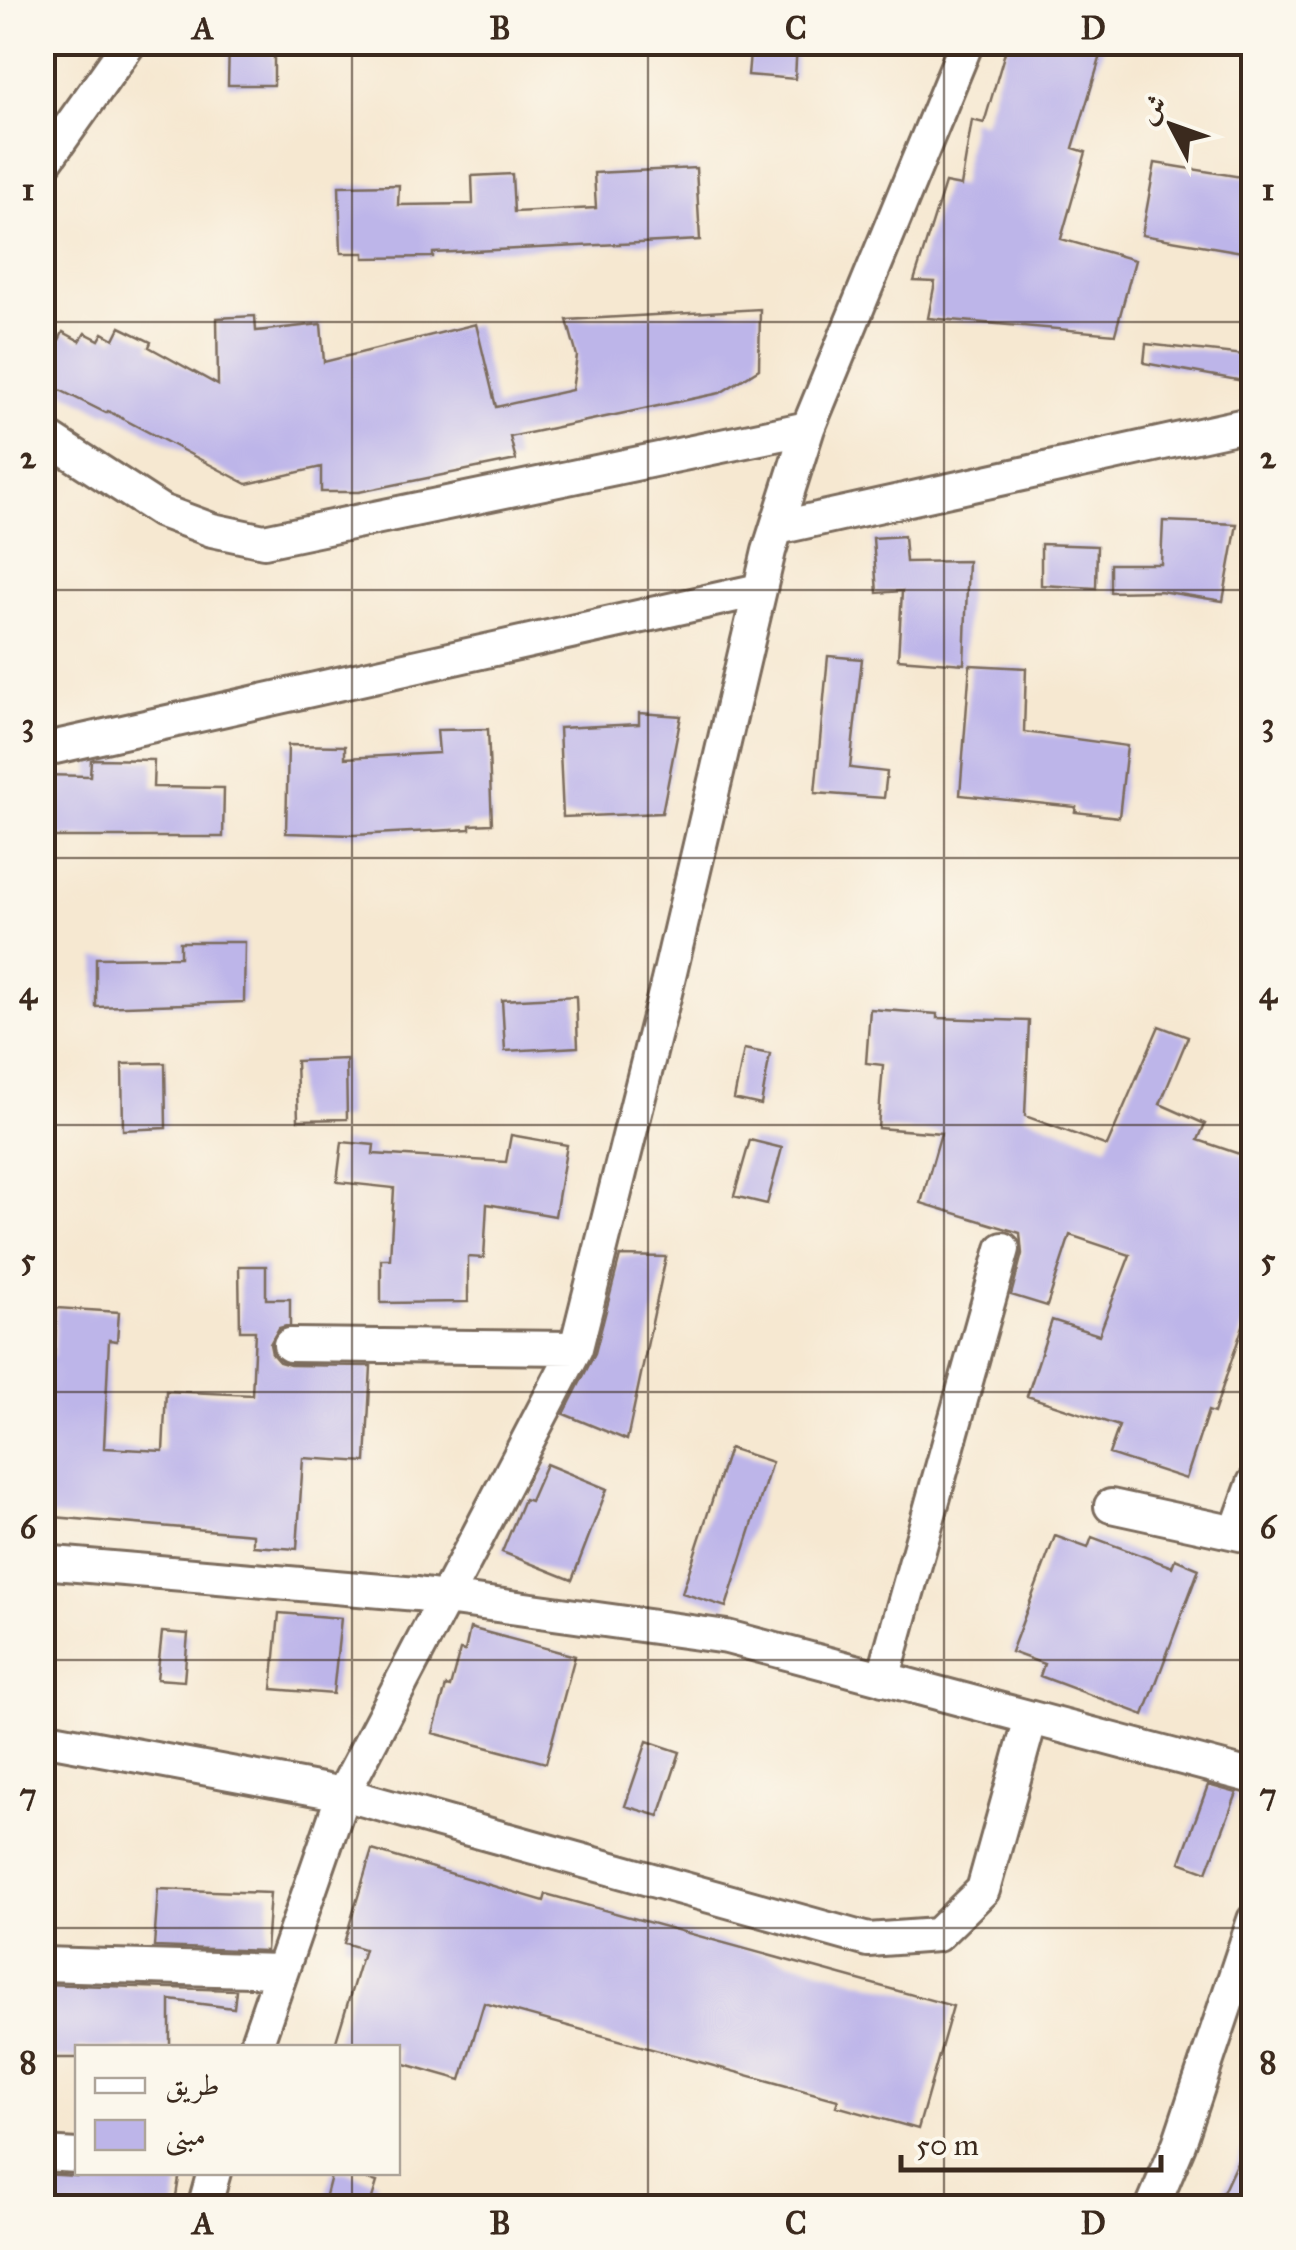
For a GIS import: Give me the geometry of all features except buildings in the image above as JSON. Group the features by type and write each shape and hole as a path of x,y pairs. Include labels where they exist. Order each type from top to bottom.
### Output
{"street":[{"path":"42,166 130,42"},
{"path":"256,2045 343,1794 576,1348 777,528 808,428 968,42"},
{"path":"777,528 1254,424"},
{"path":"42,434 161,511 212,530 264,541 808,428"},
{"path":"42,750 760,590"},
{"path":"883,1679 1003,1249"},
{"path":"290,1345 576,1348"},
{"path":"1111,1506 1245,1535 1254,1484"},
{"path":"42,1562 448,1599 728,1637 1254,1777"},
{"path":"42,1738 343,1794 868,1940 937,1935 983,1890 1031,1718"},
{"path":"1152,2208 1179,2144 1254,1920"},
{"path":"42,1964 281,1971"},
{"path":"42,2154 75,2156"},
{"path":"204,2208 213,2175"}]}
